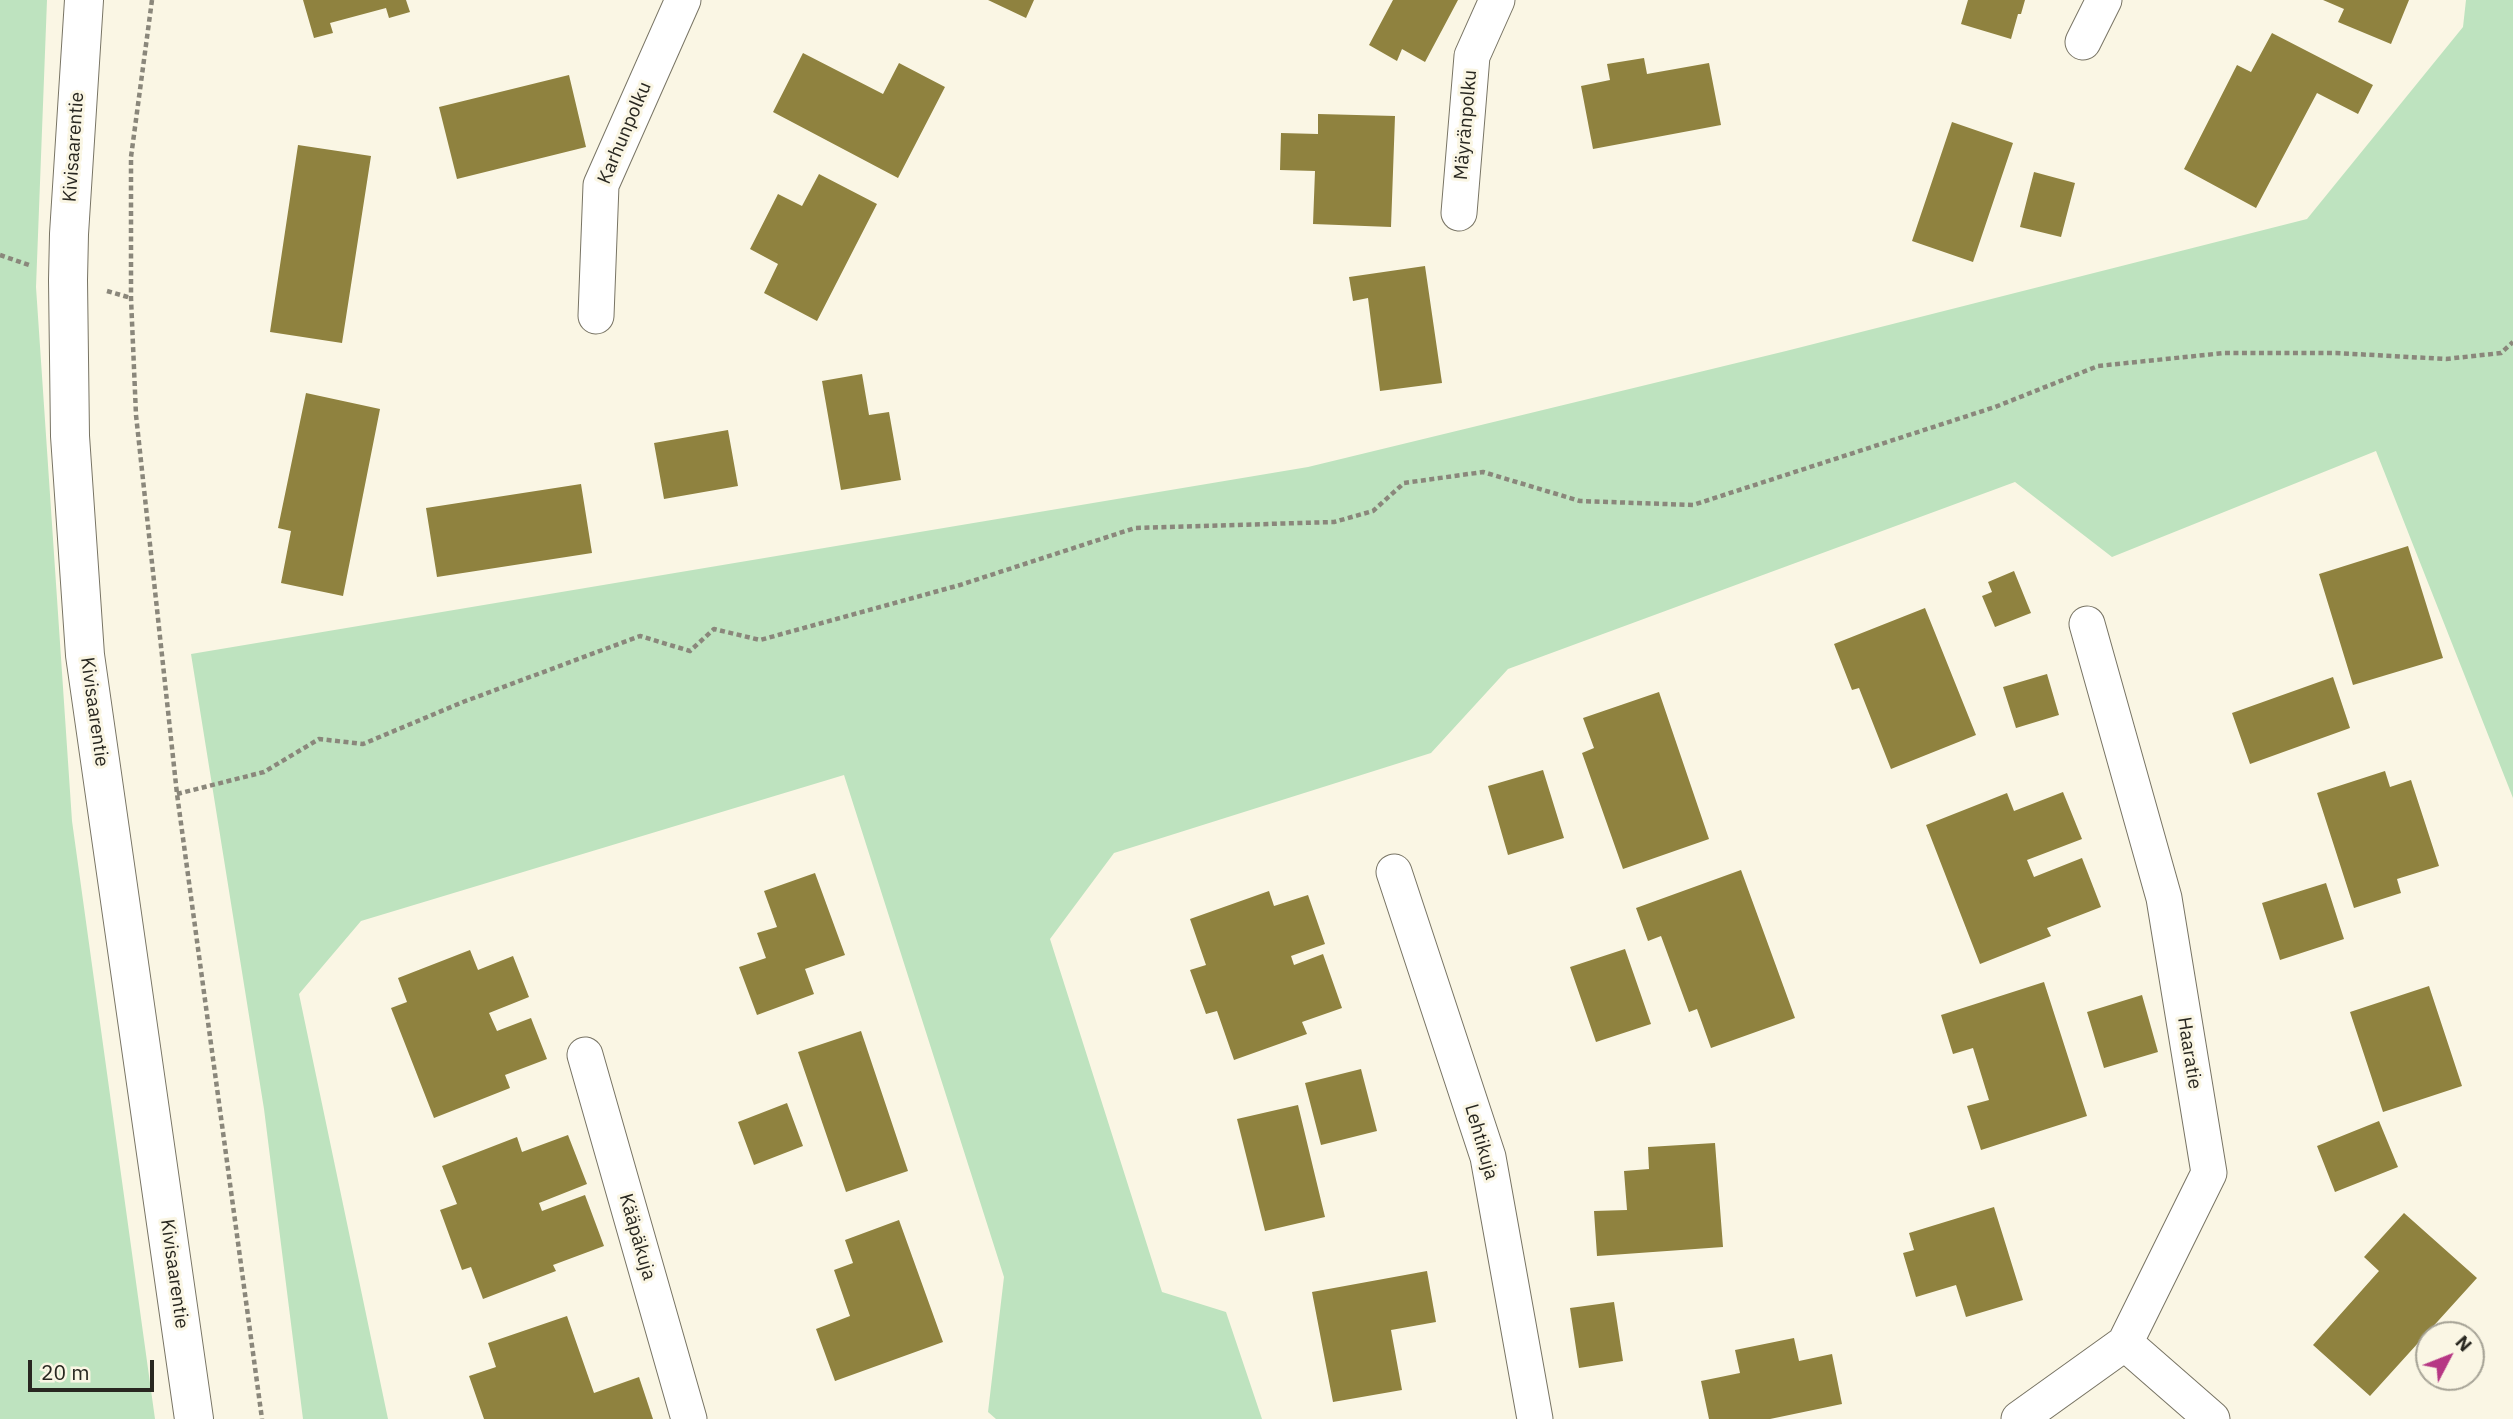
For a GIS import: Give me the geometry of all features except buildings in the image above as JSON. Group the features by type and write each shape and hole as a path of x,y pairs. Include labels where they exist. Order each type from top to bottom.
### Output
{"street":[{"name":"Kivisaarentie","path":"84,0 68,280 70,436 85,655 194,1419"},
{"name":"Karhunpolku","path":"596,316 601,185 683,0"},
{"name":"Mäyränpolku","path":"1458,213 1472,56 1497,0"},
{"path":"2083,42 2104,0"},
{"name":"Haaratie","path":"2019,1419 2125,1343 2209,1172 2164,898 2087,624"},
{"name":"Lehtikuja","path":"1394,872 1488,1157 1535,1419"},
{"name":"Kääpäkuja","path":"585,1055 689,1419"},
{"path":"2125,1343 2212,1419"}],"path":[{"path":"152,0 131,157 131,298 136,415 177,794 262,1419"},
{"path":"177,794 264,772 319,739 363,744 463,702 640,636 690,651 715,629 760,640 960,585 1135,528 1334,522 1373,511 1404,483 1483,472 1580,501 1693,505 1994,407 2098,366 2224,354 2336,353 2446,359 2501,353 2513,342"}],"green space":[{"path":"0,0 47,0 36,287 72,821 155,1419 0,1419"},
{"path":"2466,0 2513,0 2513,798 2376,451 2112,557 2015,482 1508,669 1431,753 1114,853 1050,939 1162,1292 1226,1312 1262,1419 996,1419 988,1412 1004,1277 844,775 361,921 299,994 388,1419 303,1419 264,1109 191,654 1308,467 1786,351 2307,219 2463,27"}]}
